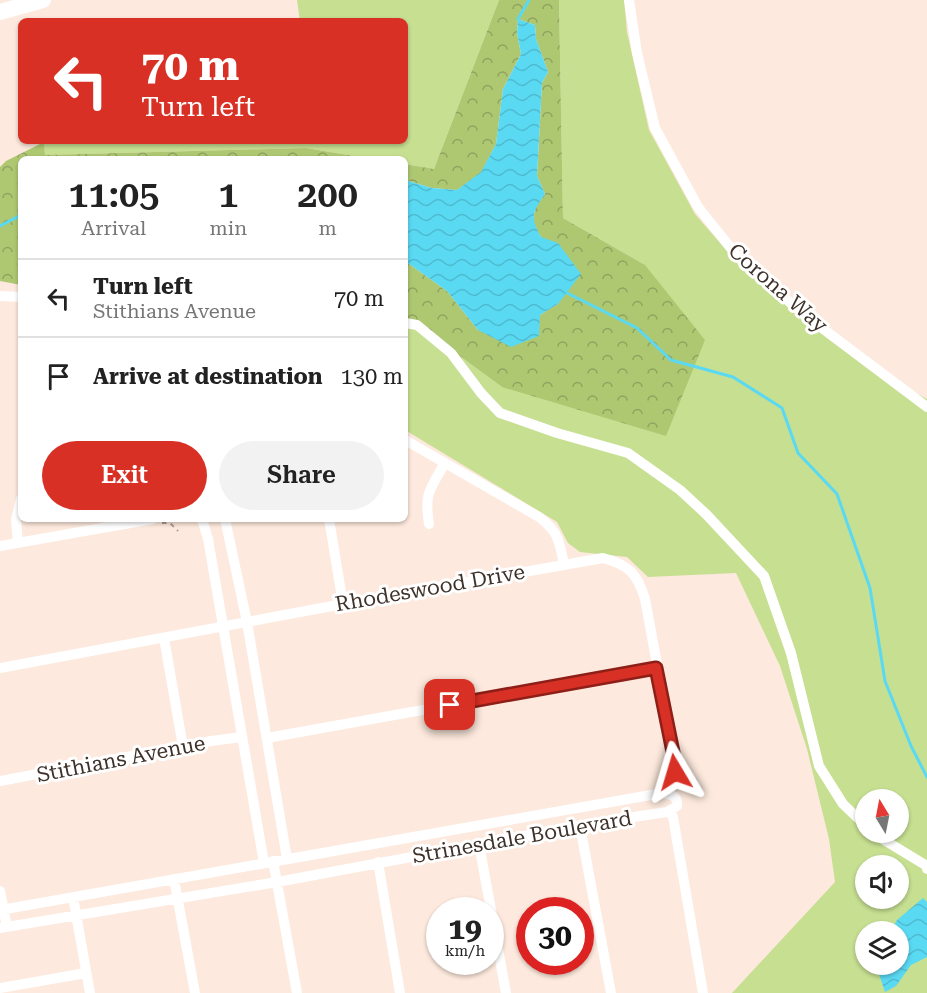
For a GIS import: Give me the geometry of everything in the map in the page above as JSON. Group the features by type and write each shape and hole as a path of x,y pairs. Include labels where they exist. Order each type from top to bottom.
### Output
{"main road":[{"path":"0,12 43,0"}],"street":[{"name":"Corona Way","path":"629,0 637,53 655,128 698,207 738,257 802,313 927,407"},
{"path":"0,296 18,297"},
{"path":"408,324 417,326 451,353 481,393 500,413 557,433 628,453 680,490 706,514 764,576 791,653 819,766 843,804 855,815"},
{"path":"408,442 551,525 557,536 564,564"},
{"path":"429,524 427,495 445,463"},
{"path":"18,512 16,520 18,543"},
{"path":"0,546 136,522"},
{"path":"203,522 208,539 242,737 269,862 277,882 297,993"},
{"path":"226,522 247,622 286,859"},
{"path":"329,522 343,604"},
{"name":"Rhodeswood Drive","path":"0,668 603,558 620,562 634,573 645,599 675,762 675,772 669,794"},
{"path":"164,638 183,747"},
{"path":"267,738 656,668"},
{"name":"Stithians Avenue","path":"0,781 242,737"},
{"name":"Strinesdale Boulevard","path":"2,910 608,802 662,793 669,794"},
{"path":"669,794 677,801 677,806 670,811 673,817 703,993"},
{"name":"Strinesdale Boulevard","path":"3,928 277,882 670,811"},
{"path":"580,826 611,993"},
{"path":"889,843 927,866 927,869"},
{"path":"479,844 506,993"},
{"path":"378,862 400,993"},
{"path":"174,879 195,993"},
{"path":"0,891 3,928"},
{"path":"73,897 90,993"},
{"path":"0,988 26,988 86,972"}],"green space":[{"path":"297,0 499,0 434,169 408,165 408,156 354,156 306,148 45,155 44,144 408,144 408,18 300,18"},
{"path":"499,0 559,0 563,218 645,265 705,340 666,436 502,387 408,318 408,263 447,291 478,330 540,315 558,304 541,237 533,223 535,208 545,194 537,176 542,83 548,72 536,39 535,25 518,19 517,33 521,54 503,89 496,144 481,173 457,190 432,188 408,181 408,165 434,169"},
{"path":"559,0 624,0 627,32 649,130 695,214 740,266 899,389 914,392 927,399 927,993 732,993 835,882 829,839 807,749 780,666 736,573 648,577 627,557 580,552 568,543 557,522 408,432 408,318 502,387 643,264 563,218"},
{"path":"40,144 44,144 45,155 306,148 354,156 18,156 18,284 0,281 0,167 6,161"}],"water":[{"path":"518,19 535,25 536,39 548,72 542,83 537,176 545,194 535,211 535,225 541,237 558,243 581,274 558,304 540,315 539,336 511,347 478,330 447,291 408,263 408,181 432,188 457,190 481,172 496,144 503,89 521,54 517,33"},
{"path":"923,898 927,902 927,957 909,968 909,921 897,920"},
{"path":"879,975 904,975 896,986 885,992"}],"waterway":[{"path":"518,19 529,0"},
{"path":"0,226 18,217"},
{"path":"567,293 637,328 671,360 733,377 782,408 798,453 837,494 870,588 885,681 911,746 927,777"}],"route":[{"path":"450,705 656,668 675,772"}]}
